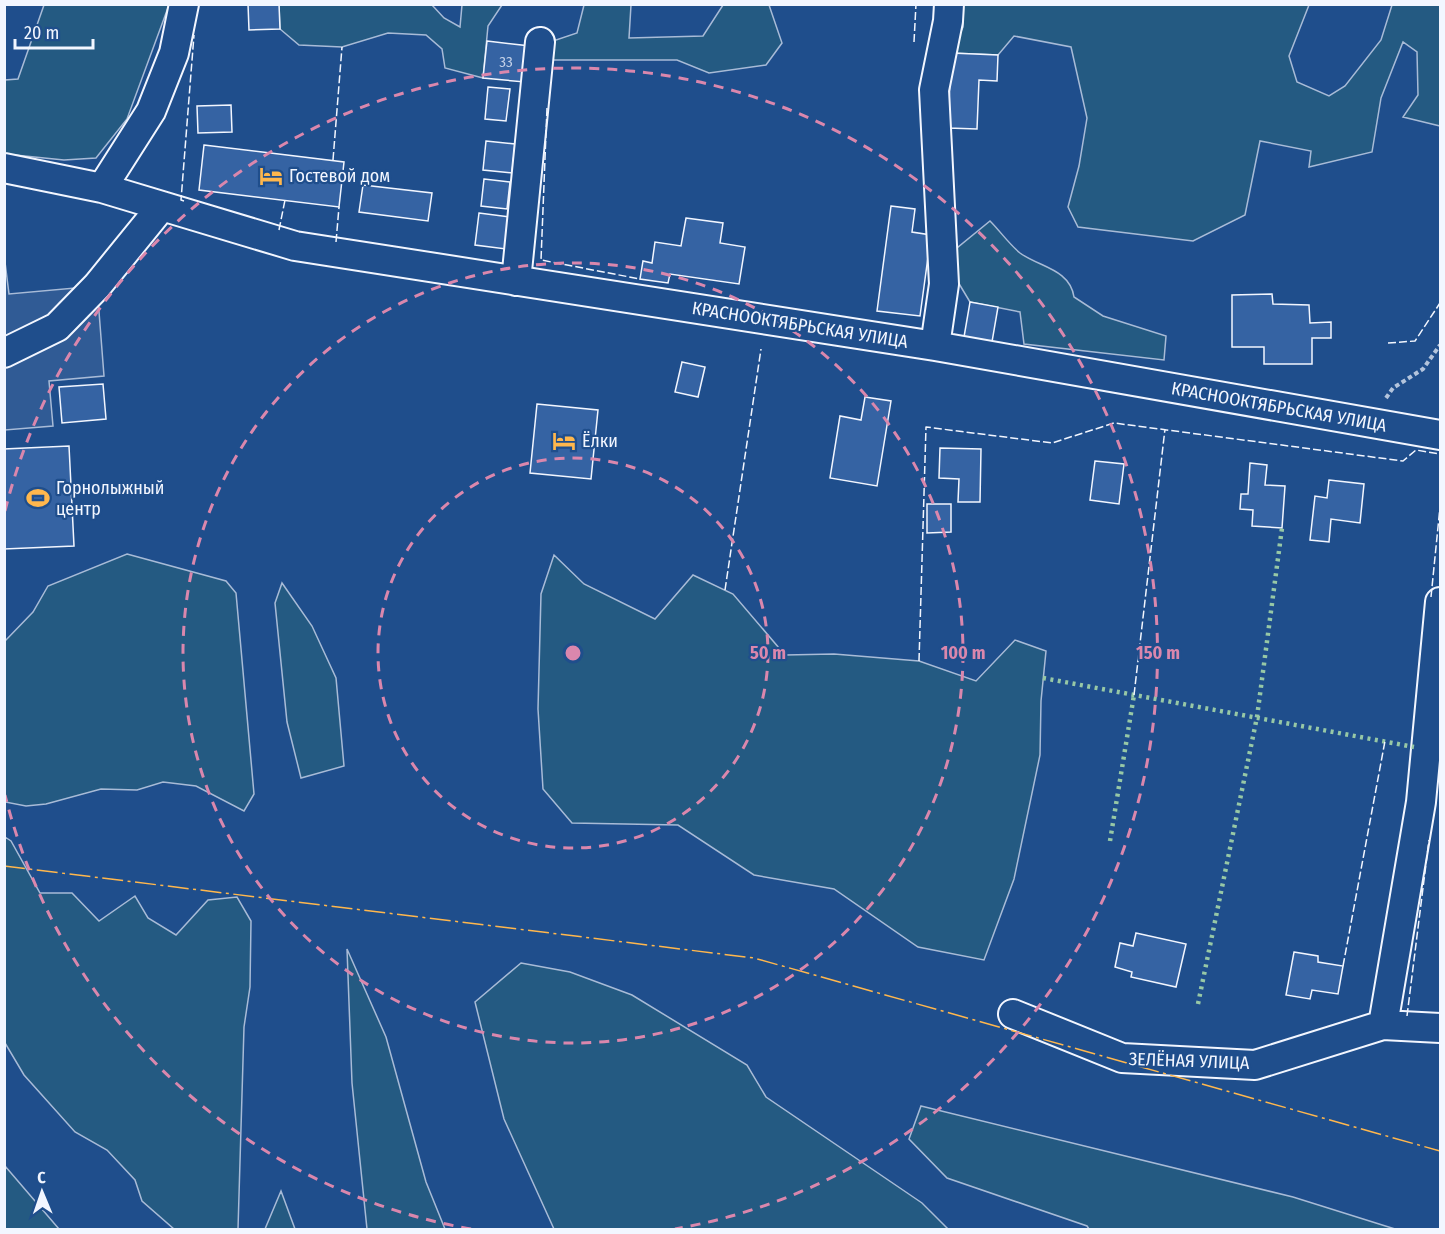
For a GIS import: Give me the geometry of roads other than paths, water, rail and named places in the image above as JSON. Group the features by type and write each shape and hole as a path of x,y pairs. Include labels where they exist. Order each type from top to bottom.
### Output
{"street":[{"path":"102,188 151,111 174,53 184,4"},
{"path":"935,346 944,284 934,90 948,21 949,4"},
{"path":"516,280 540,42"},
{"name":"КРАСНООКТЯБРЬСКАЯ УЛИЦА","path":"4,168 102,188 295,246 935,346 1440,435"},
{"path":"4,353 57,327 97,286 162,206"},
{"path":"1404,429 1440,415"},
{"path":"1383,1025 1421,802 1440,602"},
{"name":"ЗЕЛЁНАЯ УЛИЦА","path":"1013,1014 1122,1058 1255,1065 1383,1025 1440,1028"}],"place":[{"name":"Гостевой дом","path":"271,176"},
{"name":"Ёлки","path":"564,441"},
{"name":"Горнолыжный центр","path":"38,498"}]}
